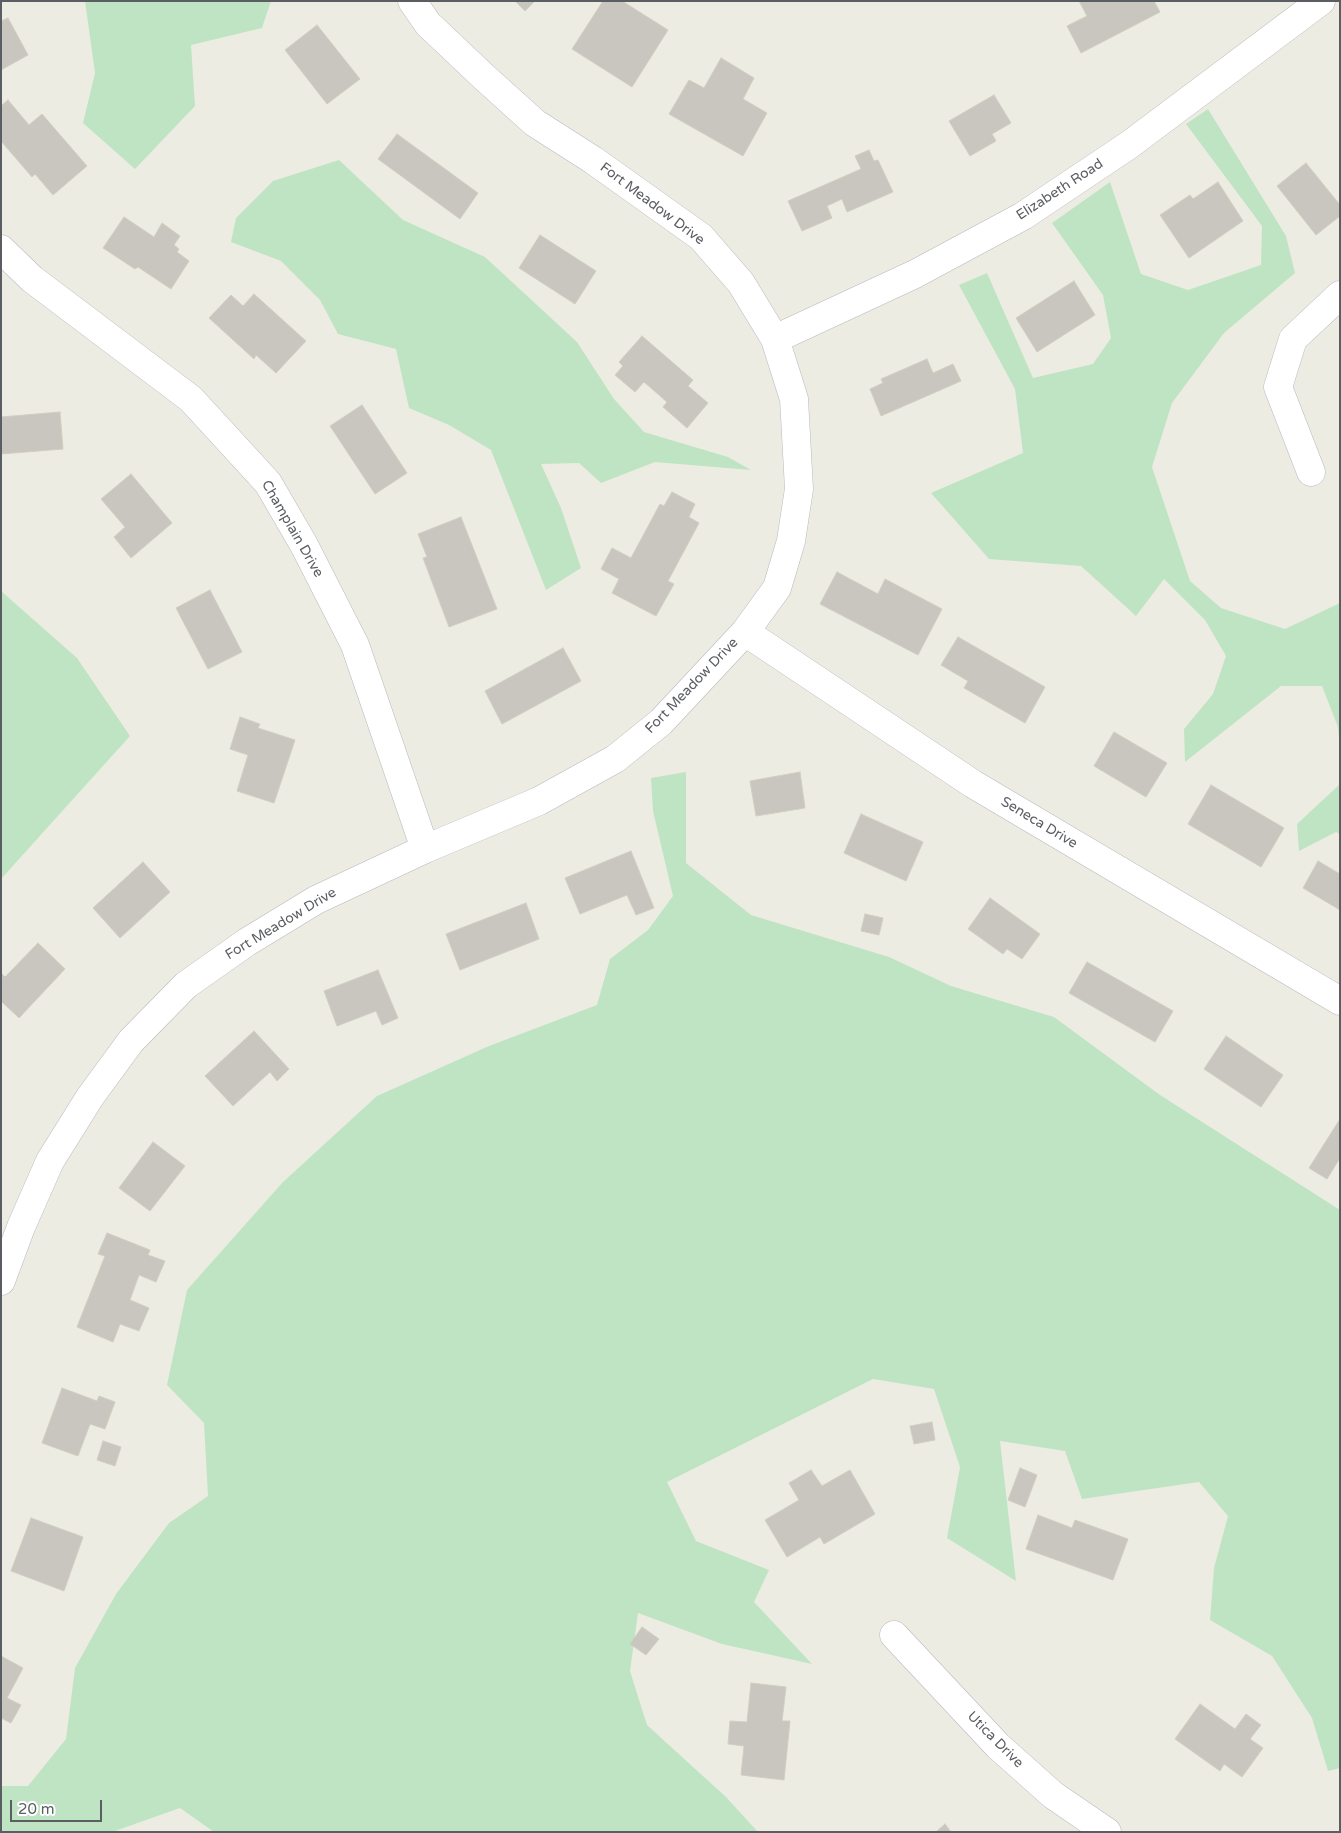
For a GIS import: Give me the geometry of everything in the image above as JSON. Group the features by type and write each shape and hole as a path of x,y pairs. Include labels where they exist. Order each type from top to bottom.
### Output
{"street":[{"name":"Fort Meadow Drive","path":"1,1281 21,1226 50,1161 90,1097 131,1041 186,985 247,942 316,900 425,849 539,801 615,760 661,722 745,632 777,588 791,541 799,489 794,399 775,339 740,283 701,237 593,160 536,123 484,78 428,24 412,1"},
{"name":"Elizabeth Road","path":"775,339 915,274 1023,216 1129,144 1320,1"},
{"name":"Champlain Drive","path":"1,248 40,285 191,399 268,482 304,545 355,645 425,849"},
{"path":"1312,472 1278,387 1293,339 1340,295"},
{"name":"Seneca Drive","path":"745,632 973,784 1340,1001"},
{"name":"Utica Drive","path":"894,1635 998,1746 1053,1795 1107,1832"}],"green space":[{"path":"85,1 271,1 262,28 191,45 195,106 135,169 83,123 95,73"},
{"path":"1208,109 1286,236 1295,273 1224,333 1172,403 1152,467 1190,581 1221,608 1285,629 1340,603 1340,748 1338,727 1322,686 1281,686 1185,762 1184,729 1213,694 1226,656 1205,620 1164,579 1136,616 1081,566 989,559 931,493 1023,453 1015,389 959,285 987,273 1033,378 1093,364 1111,338 1103,295 1052,223 1110,182 1141,274 1188,290 1261,265 1262,226 1186,124"},
{"path":"339,160 403,220 485,257 577,342 614,399 644,432 728,457 751,470 655,462 601,483 579,463 541,464 561,508 581,568 546,590 491,450 449,425 409,408 396,349 338,334 320,300 281,261 231,242 236,218 273,181"},
{"path":"1,591 77,658 130,736 1,879"},
{"path":"686,772 686,863 751,915 889,957 951,986 1054,1017 1160,1095 1340,1210 1340,1768 1328,1771 1312,1718 1272,1656 1210,1620 1214,1568 1228,1516 1199,1482 1082,1499 1065,1451 1000,1441 1016,1581 947,1538 960,1467 934,1389 873,1379 667,1482 696,1541 769,1570 754,1602 812,1664 722,1644 638,1613 630,1671 647,1725 726,1797 758,1832 214,1832 180,1808 112,1832 1,1832 1,1786 28,1786 66,1739 75,1668 116,1594 169,1523 208,1496 204,1423 167,1385 187,1290 283,1182 377,1096 489,1046 597,1005 610,959 648,930 673,896 653,811 651,778"},
{"path":"1340,784 1340,834 1336,832 1299,851 1297,824"}],"building":[{"path":"515,1 535,1 525,11"},
{"path":"603,1 622,1 668,30 632,87 572,49"},
{"path":"1079,1 1154,1 1160,12 1081,53 1067,26 1087,16"},
{"path":"8,18 28,55 1,70 1,21"},
{"path":"317,25 360,79 327,104 285,50"},
{"path":"721,58 754,78 743,99 767,113 743,156 669,114 689,80 704,88"},
{"path":"994,95 1011,123 992,134 996,141 970,156 949,121"},
{"path":"8,100 29,125 42,114 87,166 53,195 35,174 32,177 1,141 1,106"},
{"path":"397,134 478,193 460,219 378,159"},
{"path":"869,150 874,161 878,160 893,192 847,212 842,199 827,206 832,218 802,231 788,201 861,169 855,156"},
{"path":"1306,163 1340,205 1340,216 1316,235 1277,186"},
{"path":"1218,182 1243,221 1189,258 1160,215 1190,195 1193,199"},
{"path":"124,217 154,237 162,223 180,236 174,245 179,249 177,252 189,261 171,289 138,267 135,269 103,248"},
{"path":"540,235 596,271 575,304 519,268"},
{"path":"1074,281 1095,315 1037,352 1016,318"},
{"path":"254,294 306,341 276,373 256,355 254,359 209,318 231,295 243,306"},
{"path":"642,336 693,380 688,386 708,403 687,428 663,407 667,402 644,382 635,392 615,375 623,366 619,362"},
{"path":"927,359 933,373 953,364 961,381 881,416 870,389 883,383 881,379"},
{"path":"362,405 407,473 375,494 330,426"},
{"path":"60,412 63,449 1,454 1,417"},
{"path":"131,474 172,523 131,558 114,537 125,527 101,499"},
{"path":"672,492 695,504 689,517 699,523 668,581 674,584 656,616 612,593 619,579 601,569 612,548 631,558 660,504 664,506"},
{"path":"461,517 497,609 449,627 423,558 427,557 418,534"},
{"path":"837,572 878,594 885,579 942,609 918,655 820,604"},
{"path":"210,590 242,652 208,669 176,608"},
{"path":"958,637 1045,687 1025,723 964,688 968,681 941,665"},
{"path":"563,648 581,681 502,724 485,691"},
{"path":"240,717 260,724 258,728 295,740 274,803 237,791 248,755 230,749"},
{"path":"1114,732 1167,763 1146,797 1094,766"},
{"path":"800,772 805,808 756,816 750,781"},
{"path":"1211,785 1284,828 1261,867 1188,824"},
{"path":"861,814 923,842 906,881 844,853"},
{"path":"631,851 654,908 636,915 627,895 580,914 565,878"},
{"path":"1318,861 1340,874 1340,910 1303,888"},
{"path":"143,862 170,892 120,938 93,908"},
{"path":"990,898 1040,934 1022,959 1007,949 1003,954 968,929"},
{"path":"526,903 539,939 460,970 446,934"},
{"path":"865,914 883,918 879,935 861,931"},
{"path":"38,943 65,969 19,1018 1,1001 1,973 5,977"},
{"path":"1087,962 1173,1011 1155,1042 1069,993"},
{"path":"378,970 398,1018 382,1025 376,1011 337,1026 324,991"},
{"path":"254,1031 289,1069 277,1081 270,1072 233,1106 205,1076"},
{"path":"1226,1036 1283,1075 1261,1107 1204,1069"},
{"path":"1340,1119 1340,1158 1327,1179 1309,1168"},
{"path":"153,1142 185,1166 150,1211 119,1188"},
{"path":"107,1233 150,1250 148,1255 165,1261 156,1282 139,1275 130,1300 149,1308 139,1331 120,1324 113,1342 77,1327 105,1256 98,1254"},
{"path":"62,1388 97,1401 99,1396 115,1402 105,1429 90,1424 78,1456 42,1443"},
{"path":"932,1422 935,1440 914,1444 910,1426"},
{"path":"103,1441 121,1447 115,1466 97,1460"},
{"path":"1020,1468 1037,1475 1025,1507 1008,1500"},
{"path":"811,1470 822,1486 850,1470 875,1514 824,1544 820,1537 787,1557 765,1520 799,1500 789,1483"},
{"path":"1038,1515 1072,1528 1075,1520 1128,1539 1113,1580 1026,1549"},
{"path":"31,1518 83,1537 64,1591 11,1571"},
{"path":"642,1627 659,1639 646,1655 630,1644"},
{"path":"1,1656 23,1668 7,1698 21,1705 11,1723 1,1718"},
{"path":"751,1683 786,1687 782,1721 790,1721 784,1780 741,1775 744,1746 728,1744 730,1721 747,1722"},
{"path":"1200,1704 1235,1729 1246,1714 1261,1725 1250,1739 1263,1748 1242,1777 1224,1764 1220,1771 1175,1739"},
{"path":"945,1824 951,1832 936,1832"}]}
